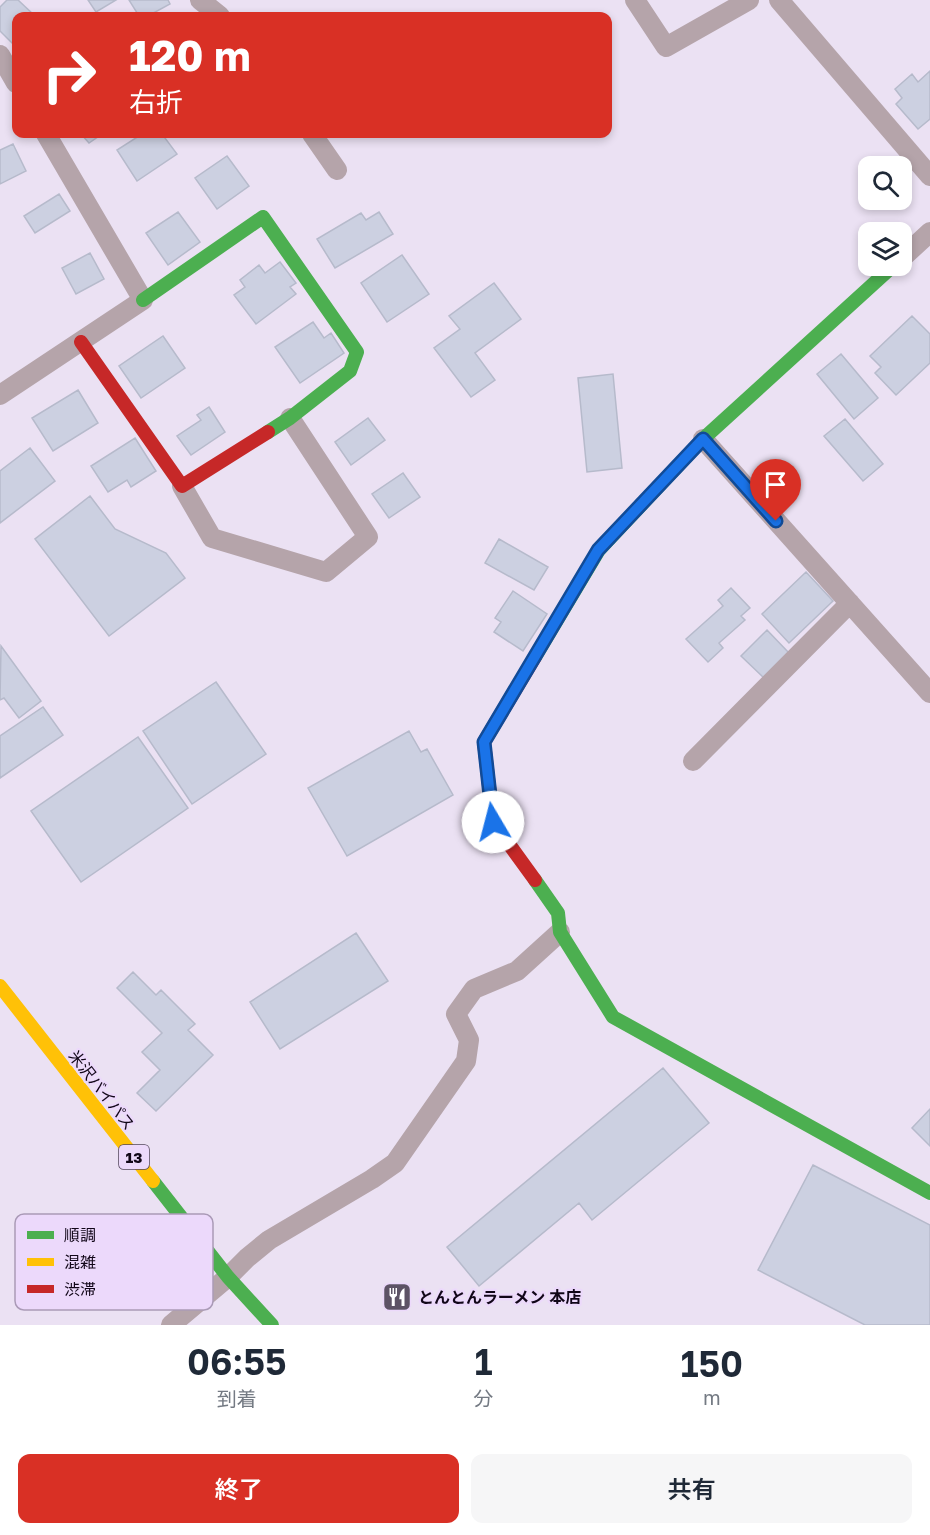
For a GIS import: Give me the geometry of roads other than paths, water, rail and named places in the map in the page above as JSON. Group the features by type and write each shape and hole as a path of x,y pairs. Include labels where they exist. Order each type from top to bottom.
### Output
{"main road":[{"path":"81,342 182,486 290,418 350,371 357,352 263,218 143,300"},
{"path":"882,276 703,439 598,550 484,742 493,822 558,913 560,932 613,1017 930,1193"},
{"name":"米沢バイパス","path":"0,986 179,1214"},
{"name":"米沢バイパス","path":"213,1258 272,1325"}],"street":[{"path":"200,0 215,12"},
{"path":"635,0 666,47 748,0"},
{"path":"779,0 930,176"},
{"path":"0,55 12,76"},
{"path":"0,395 143,300 48,138"},
{"path":"315,138 337,170"},
{"path":"912,249 930,232"},
{"path":"182,486 212,538 327,572 368,537 290,418"},
{"path":"703,439 930,693"},
{"path":"693,761 850,603"},
{"path":"213,1290 270,1240 395,1163 466,1062 469,1040 456,1014 474,989 517,971 560,932"},
{"path":"171,1325 189,1310"}],"place":[{"name":"とんとんラーメン 本店","path":"397,1297"}]}
